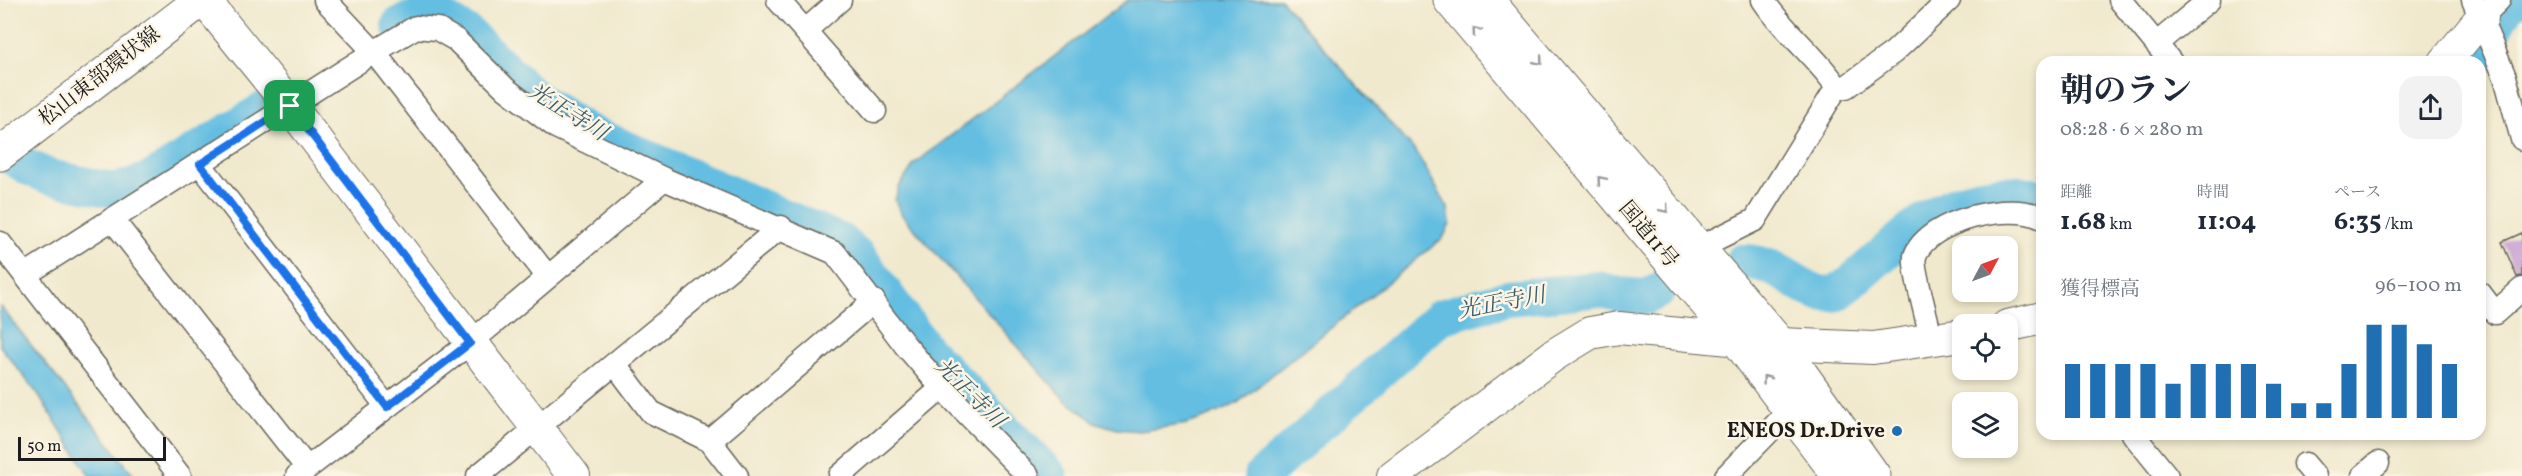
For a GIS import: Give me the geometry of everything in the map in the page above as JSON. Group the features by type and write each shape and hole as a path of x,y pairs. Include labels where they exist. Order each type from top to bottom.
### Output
{"main road":[{"name":"松山東部環状線","path":"7,142 202,0"},
{"name":"国道11号","path":"1450,0 1735,338 1839,476"},
{"name":"国道11号","path":"1487,0 1780,344 1874,476"}],"street":[{"path":"202,0 290,106 574,476"},
{"path":"325,0 374,52 548,277"},
{"path":"778,0 875,111"},
{"path":"805,31 840,0"},
{"path":"1763,0 1789,34 1819,62 1837,87"},
{"path":"1837,87 1846,87 1894,52 1949,0"},
{"path":"2120,0 2166,56"},
{"path":"2156,44 2209,0"},
{"path":"2449,56 2484,6"},
{"path":"2484,6 2522,139"},
{"path":"25,275 374,52 416,27 437,29 456,40 506,89 556,127 664,179 781,227 835,253 874,301 905,345 1018,473"},
{"path":"1698,248 1755,220 1837,87"},
{"path":"200,164 387,407"},
{"path":"112,219 302,472 470,343 664,179"},
{"path":"1394,476 1554,355 1590,333 1619,328 1780,344 1873,348 1947,338 1914,258 1920,244 1940,228 1957,221 2016,210 2036,216"},
{"path":"478,476 781,227"},
{"path":"0,243 180,476"},
{"path":"2486,301 2495,313 2522,289"},
{"path":"710,441 874,301"},
{"path":"2018,323 2036,319"},
{"path":"615,364 651,412 710,441 737,476"},
{"path":"840,476 942,388"},
{"path":"1726,476 1790,410"},
{"path":"2138,440 2167,476"}],"water":[{"path":"1128,0 1281,0 1416,152 1448,208 1450,224 1443,238 1236,404 1187,424 1140,431 1118,429 1097,423 1065,400 902,215 895,200 899,187 914,164"},
{"path":"0,306 133,474 131,476 90,476 37,393 0,346"}],"building":[{"path":"2522,233 2522,276 2517,277 2502,242"}],"waterway":[{"name":"光正寺川","path":"2478,56 2507,5 2515,0"},
{"name":"光正寺川","path":"399,25 407,20 423,18 448,21 467,33 535,98 586,131 842,242 859,257 926,350 1050,476"},
{"name":"光正寺川","path":"0,150 29,168 50,177 116,191 151,179 268,107"},
{"name":"光正寺川","path":"1742,262 1770,267 1816,292 1838,293 1907,234 1929,218 1953,205 1979,196 2008,193 2036,196"},
{"name":"光正寺川","path":"1262,476 1440,317 1507,298 1599,289 1621,295 1646,297 1658,291"}],"place":[{"name":"ENEOS Dr.Drive","path":"1897,431"}],"route":[{"path":"290,106 470,343 387,407 200,164 290,106"}]}
